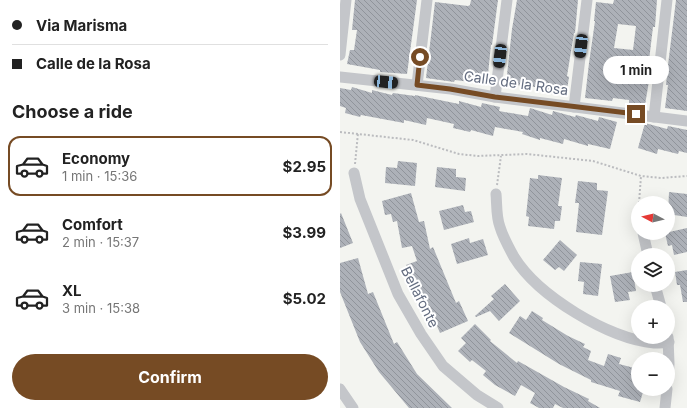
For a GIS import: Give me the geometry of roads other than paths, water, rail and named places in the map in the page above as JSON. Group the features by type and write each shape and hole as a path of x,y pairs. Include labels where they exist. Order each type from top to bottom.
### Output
{"street":[{"path":"340,55 346,0"},
{"path":"417,85 427,0"},
{"path":"495,97 507,0"},
{"path":"574,107 587,0"},
{"path":"654,117 667,0"},
{"name":"Calle de la Rosa","path":"340,77 450,89 495,97 687,120"},
{"name":"Bellafonte","path":"354,173 360,199 398,294 420,334 443,366 477,395 498,408"},
{"path":"496,194 499,226 515,258 537,285 573,311 610,331 631,338"},
{"path":"340,389 353,408"},
{"path":"665,408 666,396"}]}
